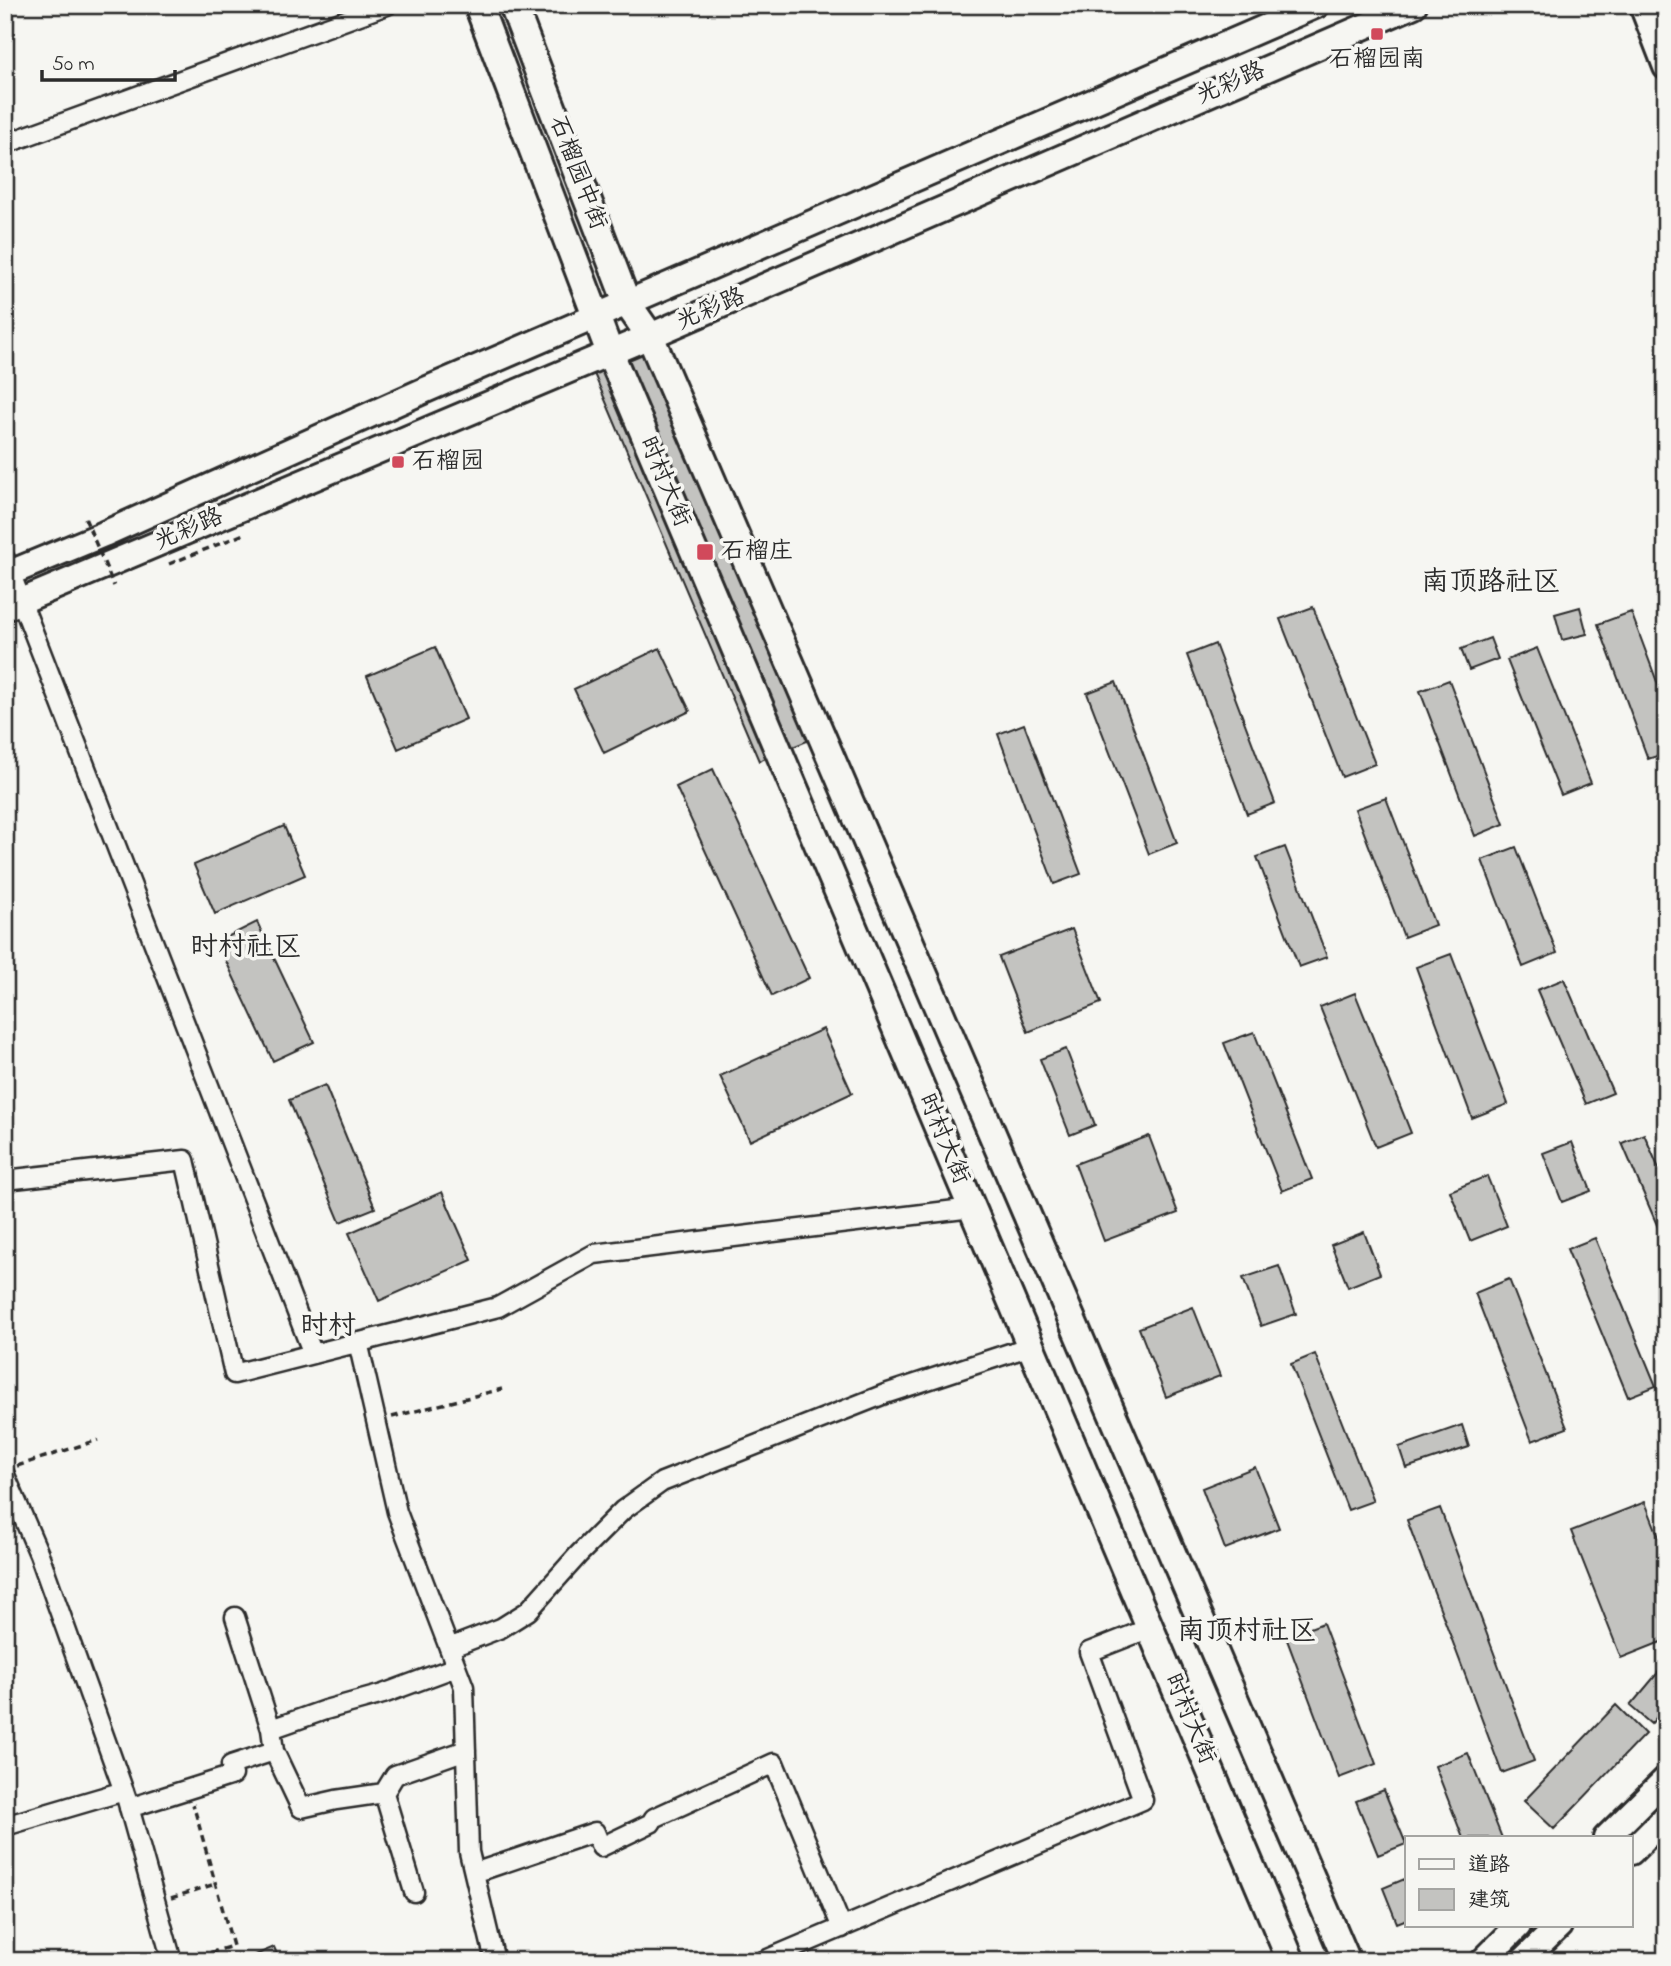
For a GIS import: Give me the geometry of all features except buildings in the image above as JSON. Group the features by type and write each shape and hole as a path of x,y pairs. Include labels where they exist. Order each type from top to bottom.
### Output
{"main road":[{"name":"石榴园中街","path":"478,5 596,317"},
{"name":"石榴园中街","path":"513,5 627,303 650,336"},
{"name":"光彩路","path":"7,569 104,534 423,391 1317,5"},
{"name":"光彩路","path":"13,605 650,336 1415,5"},
{"path":"1642,5 1666,67"},
{"name":"时村大街","path":"596,317 1292,1961"},
{"name":"时村大街","path":"650,336 1347,1961"},
{"path":"1608,1836 1666,1779"},
{"path":"1632,1851 1666,1816"},
{"path":"1483,1961 1517,1927"},
{"path":"1523,1961 1558,1927"}],"street":[{"path":"5,144 387,5"},
{"path":"7,569 13,605 313,1354"},
{"path":"5,1180 185,1160 234,1374 498,1307 594,1254 972,1208"},
{"path":"358,1342 397,1512 464,1687 469,1852 495,1961"},
{"path":"449,1648 502,1628 528,1611 579,1553 623,1510 662,1482 885,1394 1031,1346"},
{"path":"11,1471 126,1800 172,1961"},
{"path":"235,1617 271,1729 274,1751 301,1808 384,1793"},
{"path":"763,1961 1143,1800 1088,1652 1150,1628"},
{"path":"271,1729 325,1710 383,1695 456,1667"},
{"path":"414,1892 384,1793 395,1775 466,1750"},
{"path":"5,1826 126,1800 189,1790 233,1774 231,1765 274,1751"},
{"path":"474,1873 595,1832 601,1847 651,1823 654,1818 774,1763 842,1928"}],"path":[{"path":"85,518 114,586"},
{"path":"376,1421 502,1389"},
{"path":"11,1471 99,1440"},
{"path":"182,1961 233,1946 189,1790"},
{"path":"155,1902 215,1884"},
{"path":"212,1952 215,1961"}],"place":[{"name":"石榴园南","path":"1377,34"},
{"name":"石榴园","path":"398,462"},
{"name":"石榴庄","path":"705,552"}],"district":[{"name":"南顶路社区","path":"1491,583"},
{"name":"时村社区","path":"246,948"},
{"name":"时村","path":"328,1327"},
{"name":"南顶村社区","path":"1247,1632"}]}
